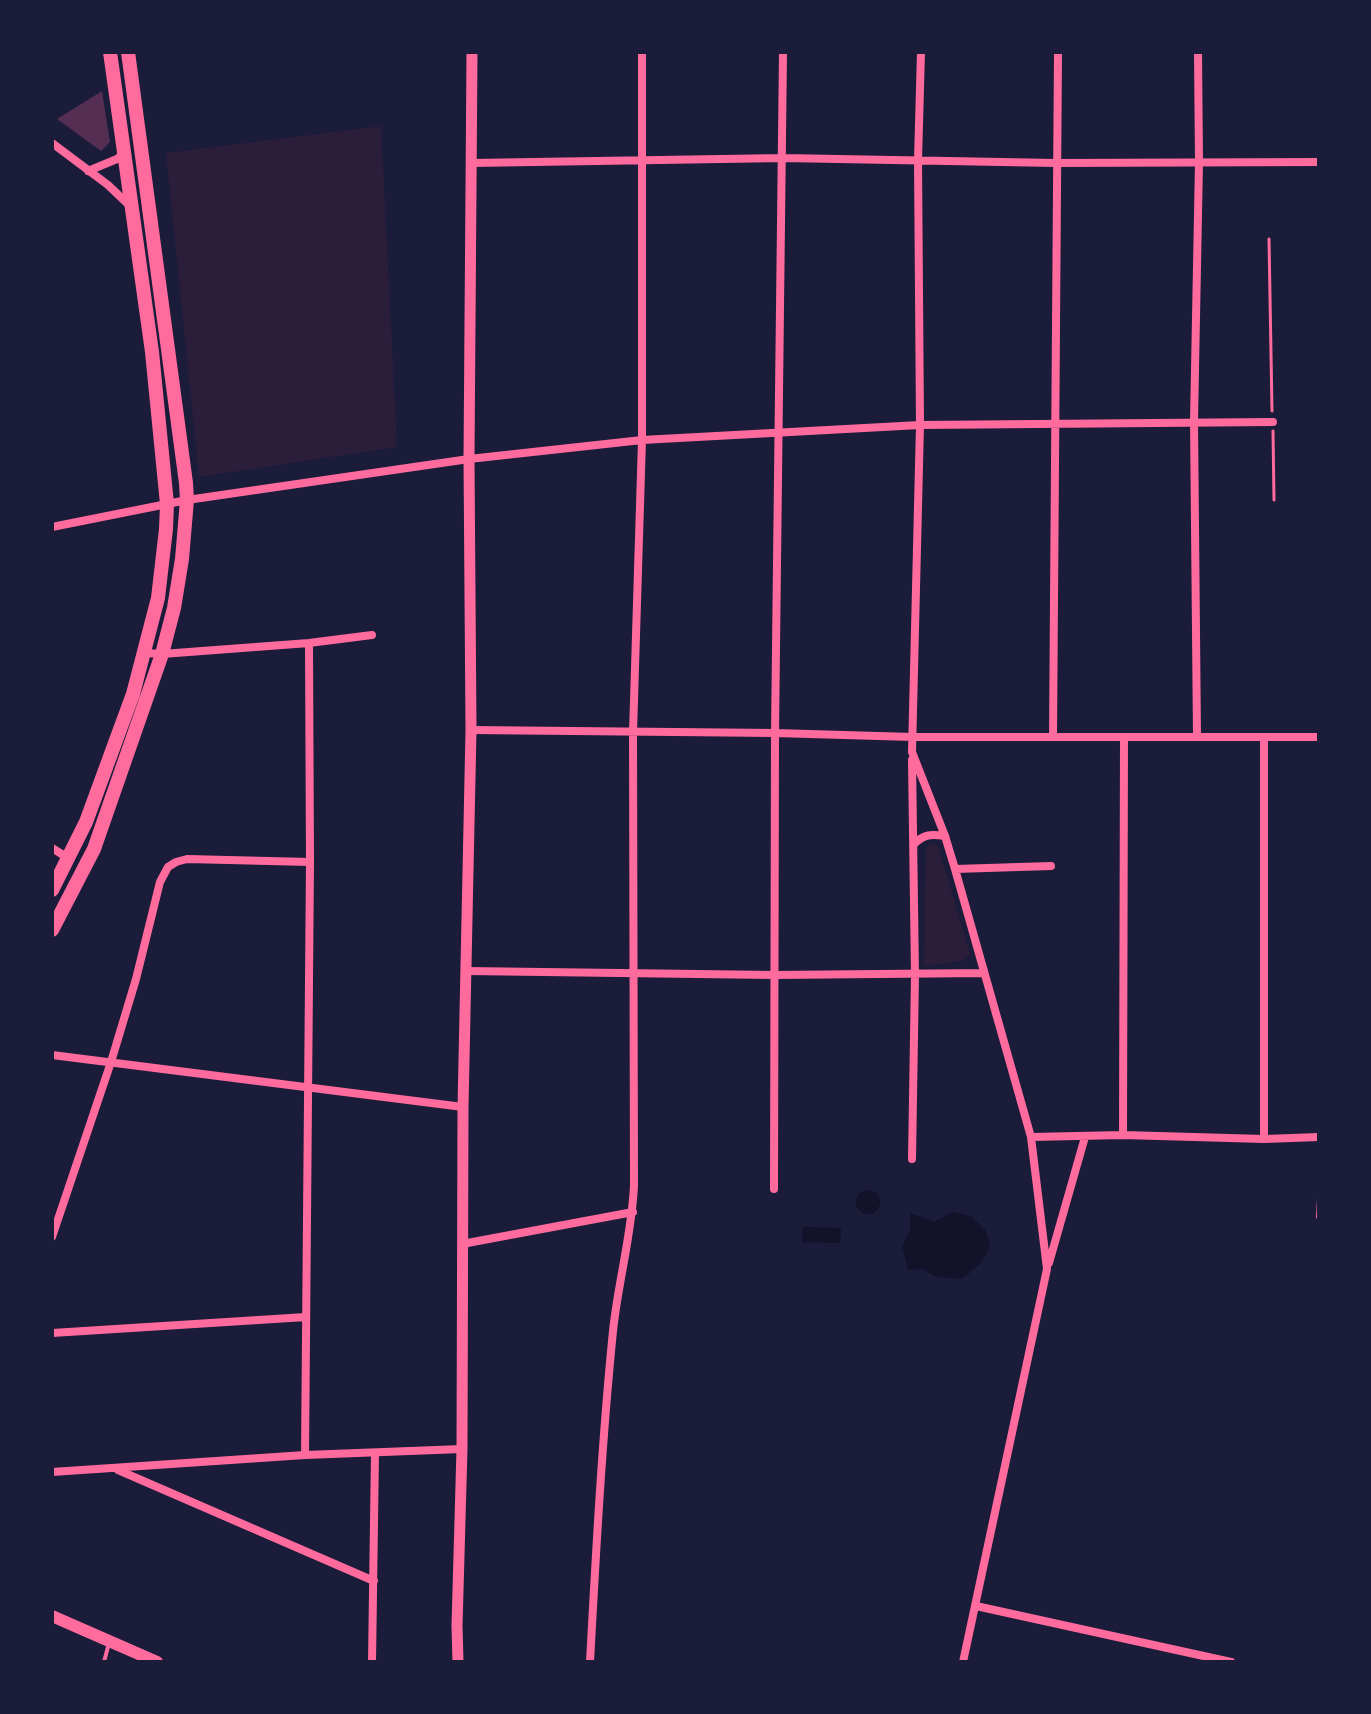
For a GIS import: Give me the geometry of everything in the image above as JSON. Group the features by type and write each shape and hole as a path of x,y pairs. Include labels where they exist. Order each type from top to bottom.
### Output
{"main road":[{"path":"52,890 86,822 133,694 158,598 166,529 167,504 152,352 110,52"},
{"path":"52,930 94,849 162,654 182,559 187,500 128,52"},
{"path":"69,859 79,878"},
{"path":"52,1616 157,1662"}],"street":[{"path":"458,1662 463,1107 471,730 472,52"},
{"path":"590,1662 602,1437 617,1292 633,1212 633,733 642,440 642,52"},
{"path":"774,1189 775,733 783,52"},
{"path":"912,1159 915,975 912,752 920,425 918,160 921,52"},
{"path":"1053,737 1058,52"},
{"path":"1197,737 1194,421 1198,52"},
{"path":"52,143 133,208"},
{"path":"88,171 124,153"},
{"path":"471,163 784,158 1056,163 1319,162"},
{"path":"52,527 187,500 469,459 642,440 920,425 1273,422"},
{"path":"145,653 309,643 372,635"},
{"path":"305,1455 309,643"},
{"path":"471,730 913,737 1319,737"},
{"path":"1264,737 1264,1139"},
{"path":"1123,1135 1124,738"},
{"path":"912,752 945,836 1031,1137 1047,1269"},
{"path":"914,844 921,837 931,834 945,836"},
{"path":"52,848 69,859"},
{"path":"52,1237 111,1062 160,882 168,867 187,859 310,862"},
{"path":"955,869 1051,866"},
{"path":"466,971 774,975 984,973"},
{"path":"52,1055 463,1107"},
{"path":"1031,1137 1319,1137"},
{"path":"963,1662 1047,1269 1085,1137"},
{"path":"462,1244 633,1212"},
{"path":"52,1333 306,1317"},
{"path":"52,1472 305,1455 462,1449"},
{"path":"372,1662 375,1453"},
{"path":"114,1468 374,1581"},
{"path":"976,1606 1231,1662"}],"lane":[{"path":"1318,1217 1319,1198"},
{"path":"104,1662 109,1641"}],"path":[{"path":"1269,239 1274,500"}],"shaded area":[{"path":"381,126 397,447 199,477 166,153"},
{"path":"931,843 938,846 970,954 962,961 924,966 926,848"},
{"path":"868,1190 877,1193 880,1202 877,1211 868,1214 859,1211 856,1202 859,1193"},
{"path":"952,1212 971,1216 986,1231 990,1247 981,1263 962,1279 936,1277 923,1269 908,1270 902,1246 910,1231 910,1213 934,1222"},
{"path":"803,1227 841,1228 840,1243 802,1242"}],"building":[{"path":"102,91 110,142 101,151 57,119"}]}
